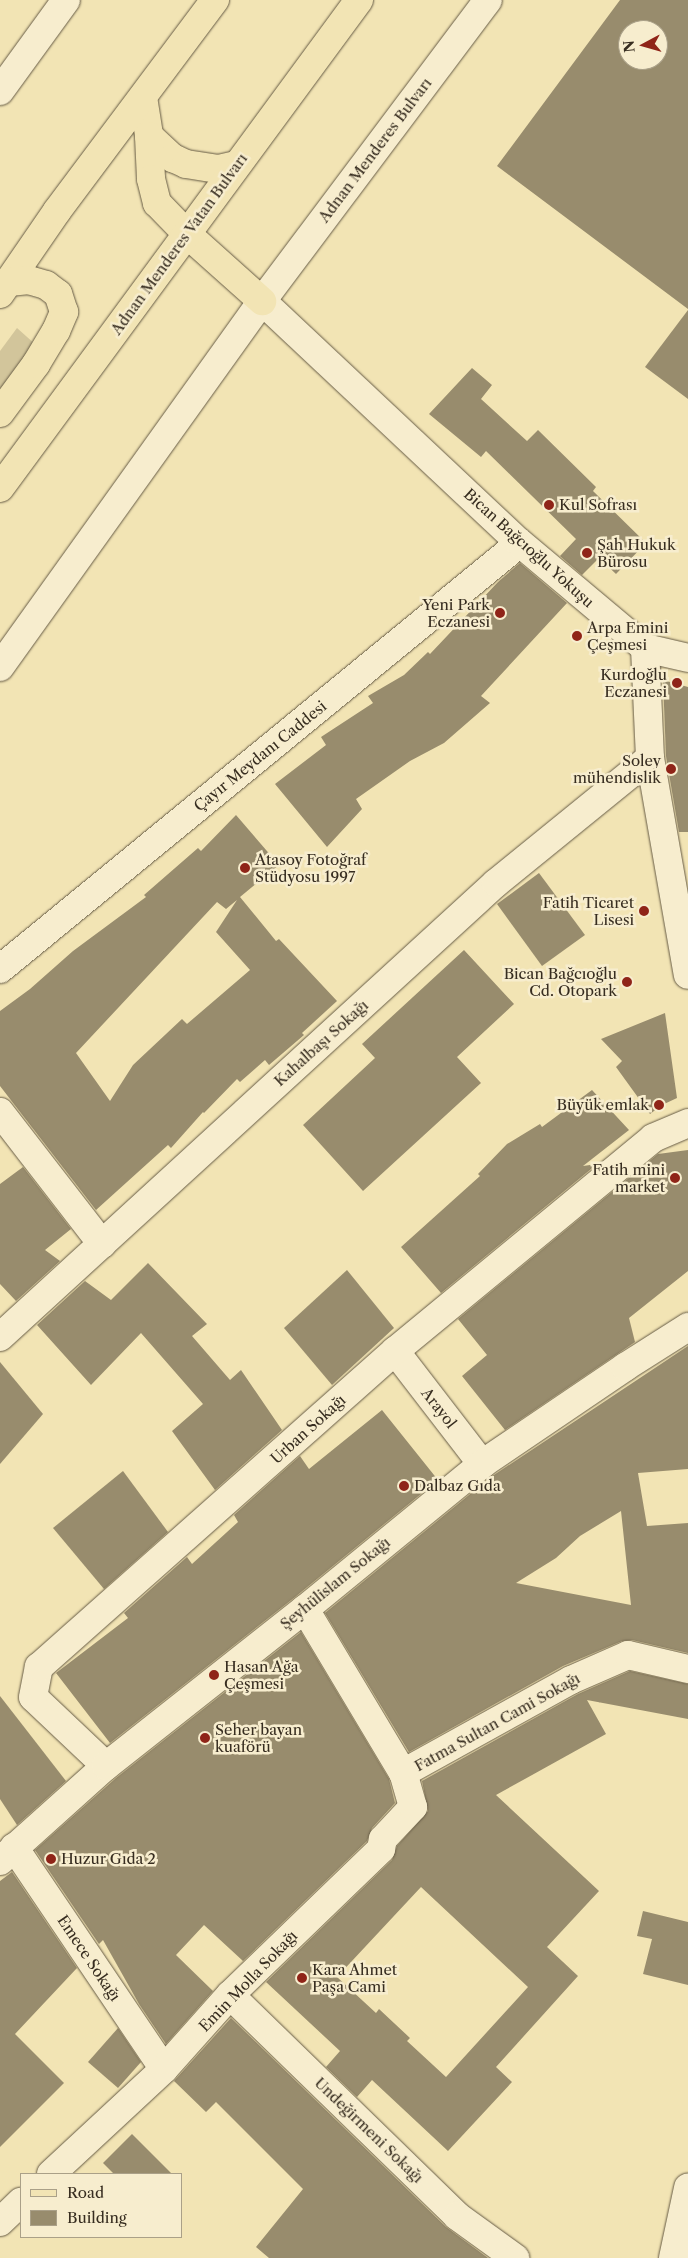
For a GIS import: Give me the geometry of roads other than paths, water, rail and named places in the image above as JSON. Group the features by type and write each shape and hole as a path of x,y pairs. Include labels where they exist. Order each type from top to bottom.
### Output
{"main road":[{"path":"4,288 57,211 214,0"},
{"name":"Adnan Menderes Vatan Bulvarı","path":"0,488 359,0"},
{"path":"143,97 149,136 151,179 158,203 186,234 262,301"},
{"path":"149,136 173,158 186,164 219,169 238,165"},
{"path":"0,413 36,364 56,331 64,312 58,294 46,285 29,280 4,288"}],"street":[{"path":"0,91 66,0"},
{"name":"Adnan Menderes Bulvarı","path":"262,301 488,0"},
{"path":"0,667 262,301"},
{"name":"Bican Bağcıoğlu Yokuşu","path":"262,301 520,543 644,648"},
{"name":"Çayır Meydanı Caddesi","path":"0,969 520,543"},
{"path":"687,965 650,758 644,648 688,658"},
{"name":"Kahalbaşı Sokağı","path":"0,1336 496,883 650,758"},
{"path":"0,1112 102,1244"},
{"name":"Urban Sokağı","path":"106,1766 33,1697 38,1667 395,1352 653,1138 688,1123"},
{"name":"Şeyhülislam Sokağı","path":"7,1854 106,1766 305,1609 482,1464 625,1367 688,1328"},
{"name":"Arayol","path":"395,1352 482,1464"},
{"name":"Fatma Sultan Cami Sokağı","path":"305,1609 403,1773 571,1680 628,1655 688,1669"},
{"name":"Emin Molla Sokağı","path":"52,2173 164,2069 230,1995 381,1849 383,1839 413,1807 403,1773"},
{"name":"Emece Sokağı","path":"7,1854 164,2069"},
{"name":"Undeğirmeni Sokağı","path":"230,1995 457,2216 515,2258"},
{"path":"673,2258 688,2188"},
{"path":"0,2222 20,2203"},
{"path":"681,2258 688,2253"}],"place":[{"name":"Kul Sofrası","path":"549,505"},
{"name":"Şah Hukuk Bürosu","path":"587,553"},
{"name":"Yeni Park Eczanesi","path":"500,613"},
{"name":"Arpa Emini Çeşmesi","path":"577,636"},
{"name":"Kurdoğlu Eczanesi","path":"677,683"},
{"name":"Soley mühendislik","path":"671,769"},
{"name":"Atasoy Fotoğraf Stüdyosu 1997","path":"245,868"},
{"name":"Fatih Ticaret Lisesi","path":"644,911"},
{"name":"Bican Bağcıoğlu Cd. Otopark","path":"627,982"},
{"name":"Büyük emlak","path":"659,1105"},
{"name":"Fatih mini market","path":"675,1178"},
{"name":"Dalbaz Gıda","path":"404,1486"},
{"name":"Hasan Ağa Çeşmesi","path":"214,1675"},
{"name":"Seher bayan kuaförü","path":"205,1738"},
{"name":"Huzur Gıda 2","path":"51,1859"},
{"name":"Kara Ahmet Paşa Cami","path":"302,1978"}]}
